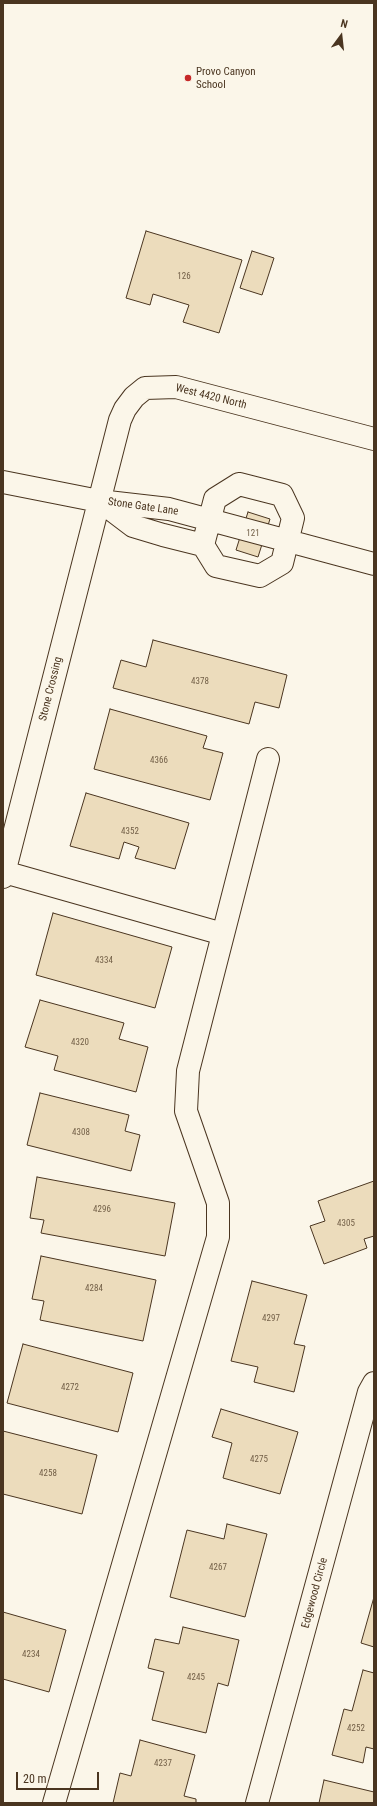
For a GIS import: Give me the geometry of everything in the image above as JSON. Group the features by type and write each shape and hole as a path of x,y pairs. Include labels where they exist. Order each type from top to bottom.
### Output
{"street":[{"name":"West 4420 North","path":"99,501 125,409 134,397 145,388 176,387 374,439"},
{"name":"Stone Gate Lane","path":"3,482 99,501 169,509 374,564"},
{"path":"239,484 282,495 293,518 288,541 282,563 260,576 216,566 203,545 216,499 239,484"},
{"name":"Stone Gate Lane","path":"99,501 133,526 203,545"},
{"name":"Stone Crossing","path":"4,874 99,501"},
{"path":"54,1803 218,1238 218,1203 186,1111 188,1071 268,759"},
{"path":"4,874 223,934"},
{"name":"Edgewood Circle","path":"257,1803 369,1392 374,1383"}],"building":[{"path":"146,231 242,260 219,333 183,322 189,305 153,294 150,305 126,298"},
{"path":"252,251 274,258 262,295 240,288"},
{"path":"248,512 270,519 258,557 236,550"},
{"path":"153,640 287,675 279,708 255,702 249,724 113,688 121,660 146,667"},
{"path":"110,709 207,736 203,748 223,753 210,800 94,769"},
{"path":"86,793 189,823 175,869 135,858 139,847 124,842 119,859 70,846"},
{"path":"53,913 172,947 155,1008 36,975"},
{"path":"40,1000 124,1023 119,1039 148,1047 136,1092 54,1070 58,1056 25,1047"},
{"path":"40,1093 129,1115 125,1131 140,1135 131,1171 27,1145"},
{"path":"37,1177 175,1203 165,1256 41,1233 44,1220 30,1218"},
{"path":"374,1181 374,1236 364,1239 367,1248 324,1264 310,1226 325,1221 318,1201"},
{"path":"41,1256 156,1280 143,1341 40,1320 44,1301 32,1299"},
{"path":"252,1281 307,1295 294,1344 305,1346 294,1392 254,1382 258,1367 231,1361"},
{"path":"23,1344 133,1373 118,1432 7,1403"},
{"path":"221,1409 298,1432 280,1494 223,1478 232,1443 212,1437"},
{"path":"3,1431 97,1455 82,1514 3,1494"},
{"path":"227,1524 267,1534 245,1617 170,1597 187,1530 224,1539"},
{"path":"374,1597 374,1647 361,1643"},
{"path":"3,1612 66,1630 49,1692 3,1679"},
{"path":"183,1627 239,1640 228,1686 218,1683 206,1733 152,1720 164,1672 148,1668 155,1639 179,1644"},
{"path":"363,1670 374,1673 374,1749 366,1747 363,1763 332,1755 344,1709 352,1711"},
{"path":"140,1740 195,1755 184,1796 196,1799 196,1803 113,1803 120,1773 131,1776"},
{"path":"324,1780 374,1792 374,1803 319,1803"}],"place":[{"name":"Provo Canyon School","path":"188,78"}]}
